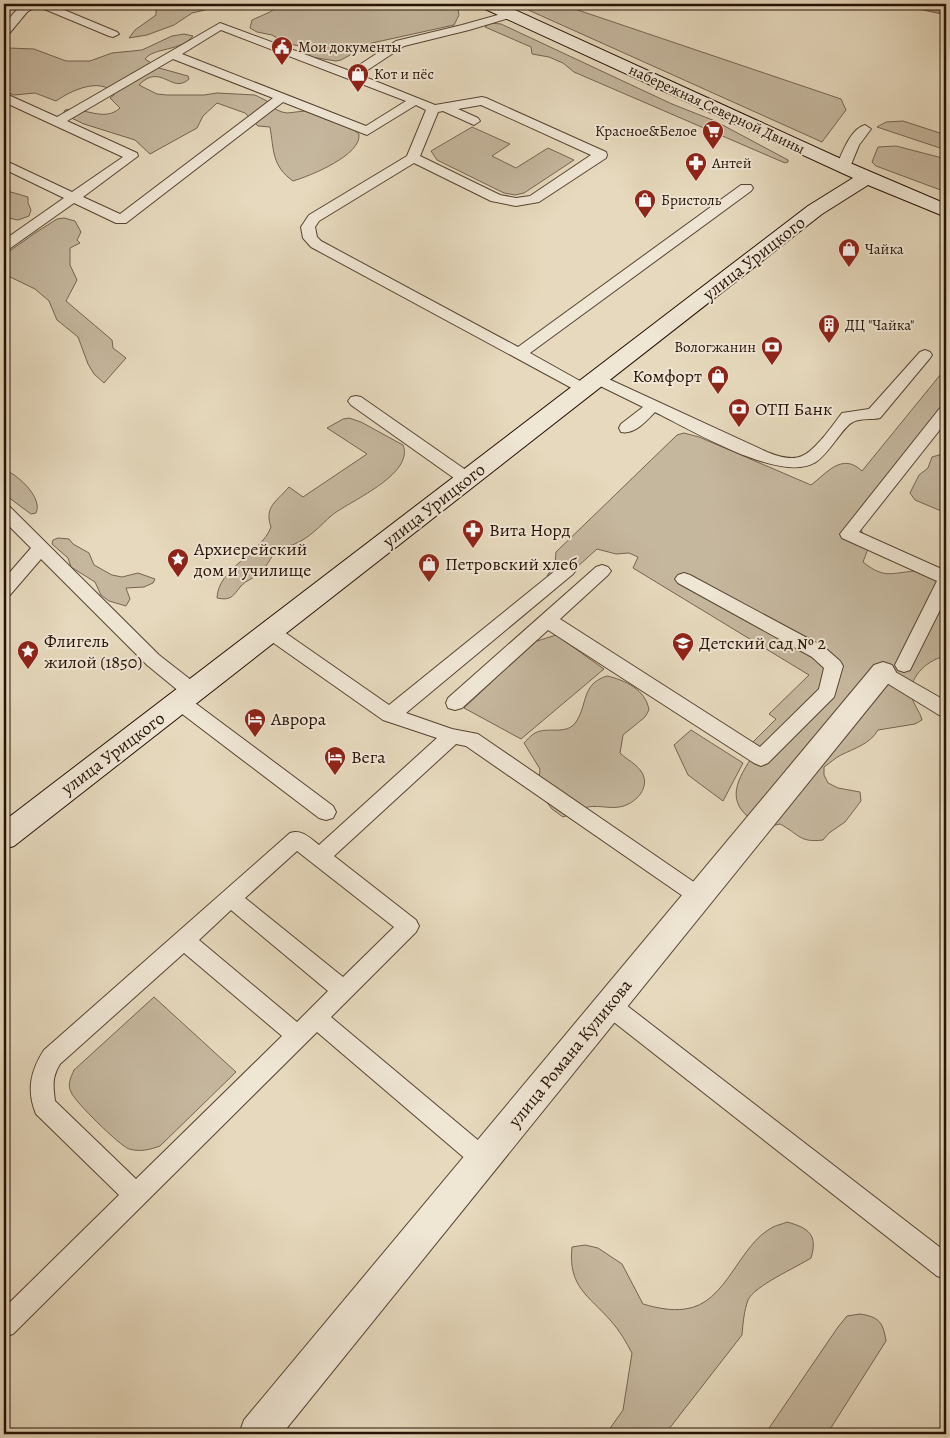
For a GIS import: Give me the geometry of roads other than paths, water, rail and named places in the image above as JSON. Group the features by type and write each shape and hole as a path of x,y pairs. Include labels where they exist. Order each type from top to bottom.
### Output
{"main road":[{"name":"набережная Северной Двины","path":"489,4 843,168 946,211"},
{"name":"улица Урицкого","path":"4,837 815,210 866,178"},
{"name":"улица Романа Куликова","path":"258,1434 700,897 739,846 893,669"}],"lane":[{"path":"4,33 23,10 33,4"},
{"path":"42,4 113,34"},
{"path":"351,76 400,43 465,28 512,14"},
{"path":"57,122 220,26 474,121"},
{"path":"172,54 367,131 415,100"},
{"path":"4,97 132,156 4,246"},
{"path":"4,164 121,220 281,98"},
{"path":"413,158 496,198 516,202 534,199 601,154 482,101 438,108"},
{"path":"438,108 413,158 314,218 308,227 310,238 316,244 519,354 591,384 653,406 761,456 784,462 809,460 848,416 874,414 925,355"},
{"path":"843,168 853,144 864,129"},
{"path":"519,354 746,188"},
{"path":"356,401 468,479"},
{"path":"627,428 653,406"},
{"path":"945,416 848,534 946,580 893,669 946,710"},
{"path":"4,512 187,696 326,812"},
{"path":"4,590 40,549"},
{"path":"390,715 567,570"},
{"path":"455,703 602,571"},
{"path":"547,620 761,758 827,692 834,666 818,652 684,579"},
{"path":"271,632 390,715 452,736 471,739 700,897"},
{"path":"320,857 452,736"},
{"path":"4,1325 344,991 409,926 297,839 52,1057 44,1070 41,1084 44,1106 136,1195"},
{"path":"231,898 344,991"},
{"path":"184,940 298,1036"},
{"path":"610,1005 946,1267"},
{"path":"316,1018 484,1159"}],"place":[{"name":"Мои документы","path":"282,66"},
{"name":"Кот и пёс","path":"358,93"},
{"name":"Красное&Белое","path":"713,150"},
{"name":"Антей","path":"696,182"},
{"name":"Бристоль","path":"645,219"},
{"name":"Чайка","path":"849,268"},
{"name":"ДЦ \"Чайка\"","path":"829,344"},
{"name":"Вологжанин","path":"772,366"},
{"name":"Комфорт","path":"718,395"},
{"name":"ОТП Банк","path":"739,428"},
{"name":"Вита Норд","path":"473,549"},
{"name":"Архиерейский дом и училище","path":"178,578"},
{"name":"Петровский хлеб","path":"429,583"},
{"name":"Детский сад № 2","path":"683,662"},
{"name":"Флигель жилой (1850)","path":"28,670"},
{"name":"Аврора","path":"255,738"},
{"name":"Вега","path":"335,776"}]}
